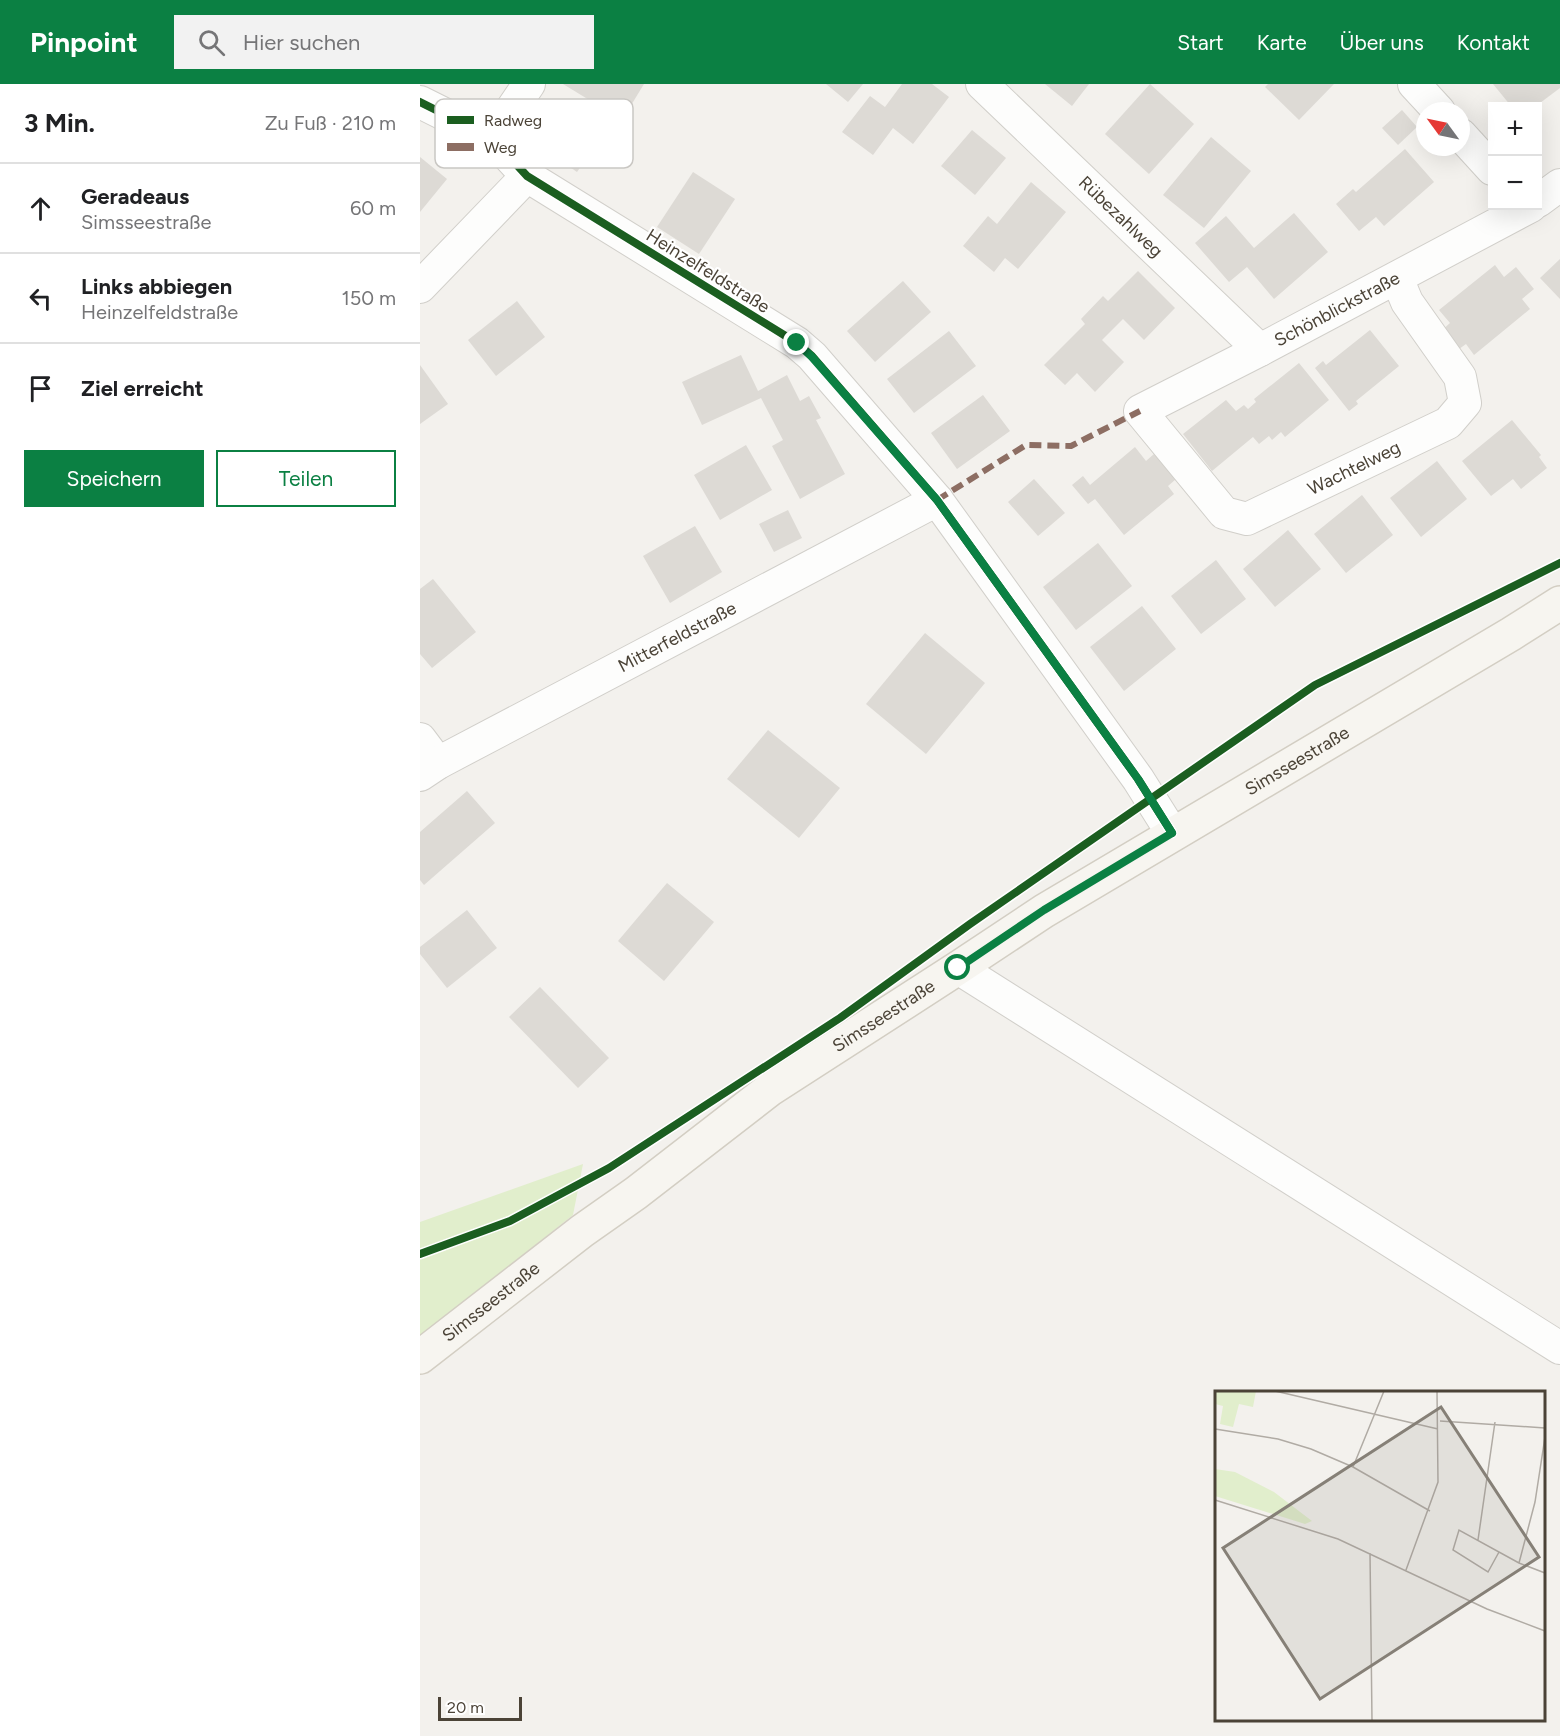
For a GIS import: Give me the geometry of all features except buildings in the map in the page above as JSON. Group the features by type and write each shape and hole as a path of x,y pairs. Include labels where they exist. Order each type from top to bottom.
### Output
{"main road":[{"name":"Simsseestraße","path":"420,1357 769,1090 1044,910 1560,603"}],"street":[{"path":"519,99 529,84"},
{"name":"Rübezahlweg","path":"981,84 1260,350"},
{"path":"1414,84 1431,102"},
{"name":"Heinzelfeldstraße","path":"420,102 435,110"},
{"path":"1470,145 1488,165"},
{"name":"Heinzelfeldstraße","path":"519,168 526,176 797,343 812,357 937,500 1138,779 1172,833"},
{"path":"420,286 526,176"},
{"name":"Schönblickstraße","path":"1542,197 1560,185"},
{"name":"Schönblickstraße","path":"1140,411 1397,278 1521,210"},
{"name":"Wachtelweg","path":"1140,411 1224,513 1247,519 1448,423 1465,403 1460,377 1407,302 1397,278"},
{"name":"Mitterfeldstraße","path":"426,759 937,500"},
{"path":"958,968 1560,1348"}],"green space":[{"path":"583,1164 573,1215 420,1337 420,1222"}],"marked path":[{"path":"937,500 1026,445 1071,446 1140,411"}],"cycle path":[{"path":"420,102 435,110"},
{"path":"520,168 527,176 797,343 812,356 937,500 1138,779 1172,833"},
{"path":"420,1254 510,1221 609,1168 840,1018 970,924 1315,685 1560,563"}],"route":[{"path":"797,343 812,357 937,500 1138,779 1172,833 1044,910 958,968"}]}
